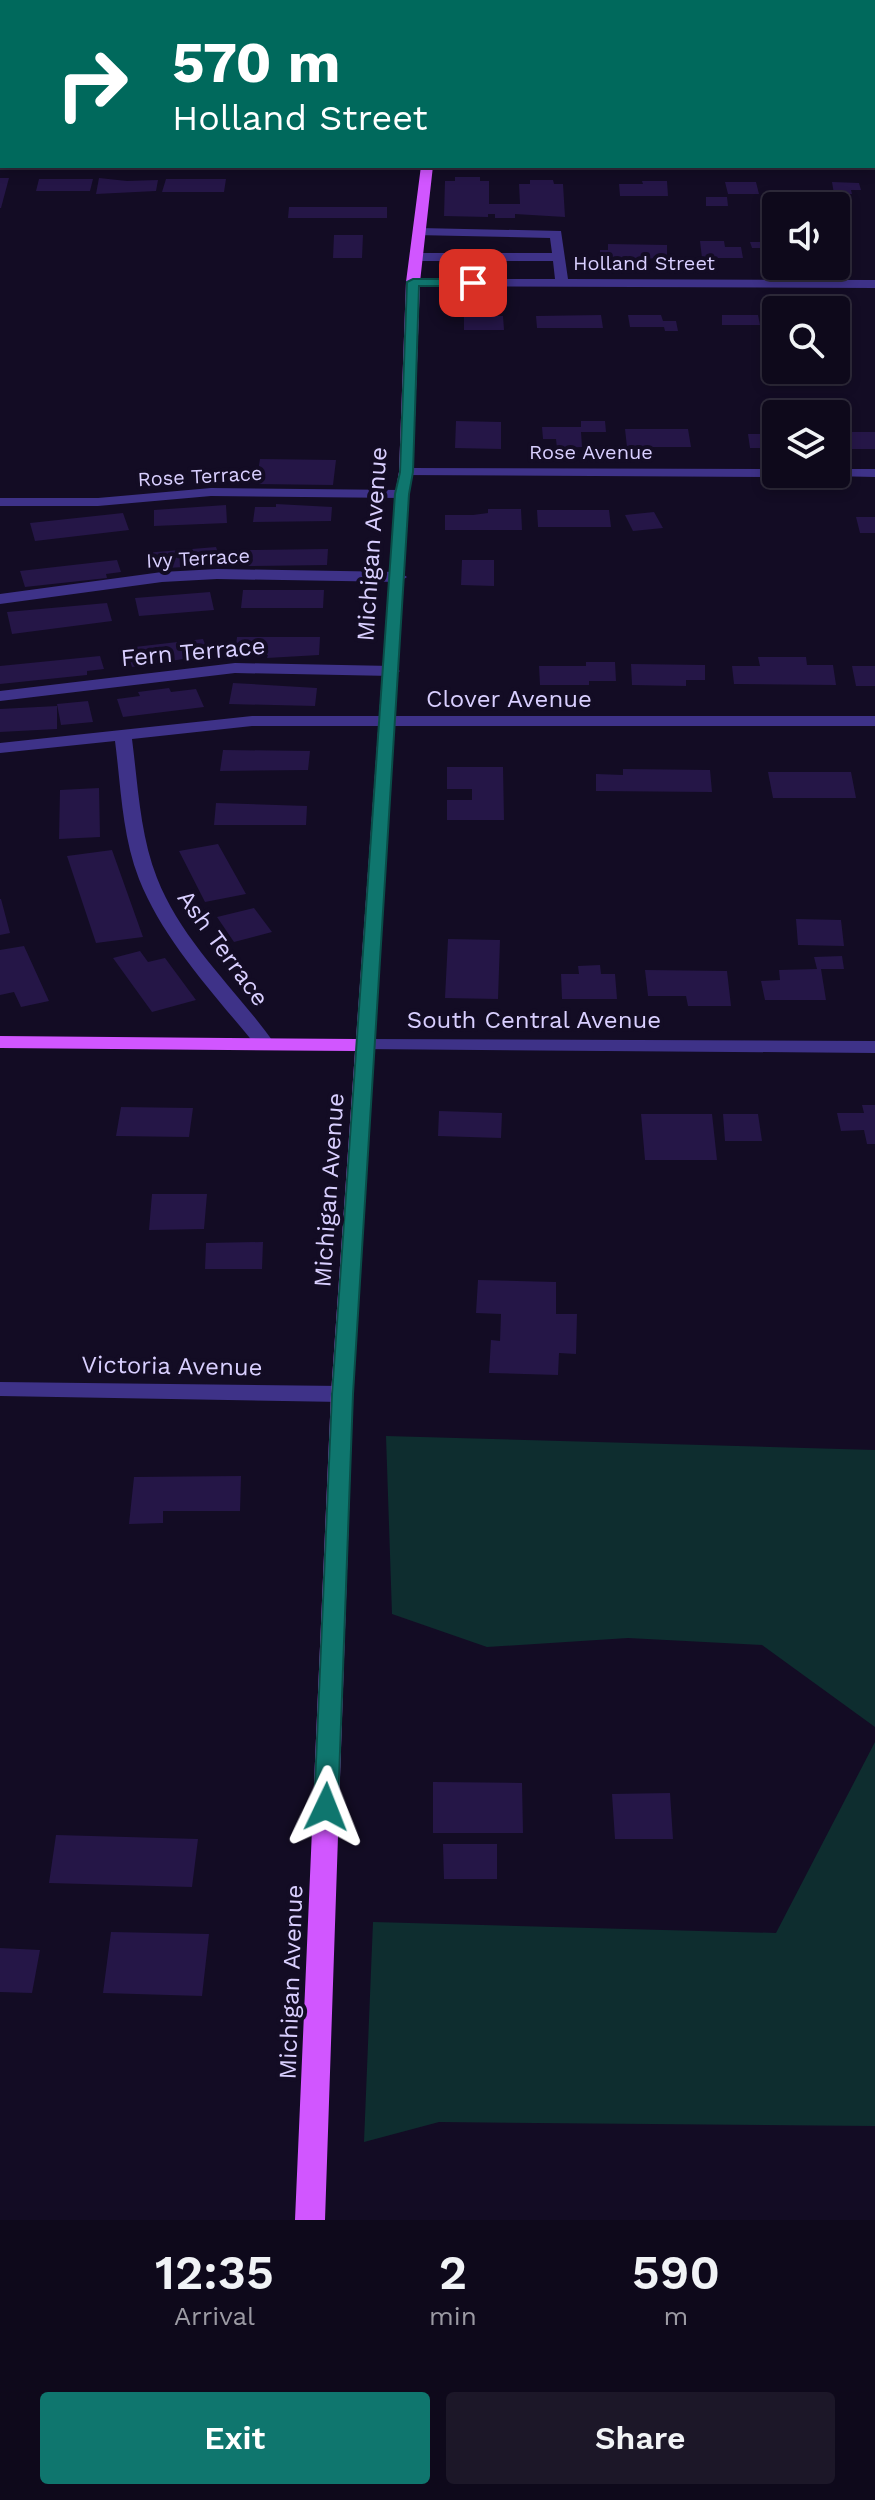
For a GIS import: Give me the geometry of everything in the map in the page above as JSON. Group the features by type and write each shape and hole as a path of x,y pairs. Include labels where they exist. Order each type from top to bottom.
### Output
{"main road":[{"name":"Michigan Avenue","path":"310,2220 342,1394 399,577 402,494 406,472 413,282 427,168"},
{"name":"South Central Avenue","path":"0,1042 367,1045"}],"street":[{"path":"420,232 556,234 562,283"},
{"path":"416,257 558,257"},
{"name":"Holland Street","path":"413,282 875,284"},
{"name":"Rose Avenue","path":"406,472 762,473"},
{"path":"850,473 875,473"},
{"name":"Rose Terrace","path":"0,502 98,502 211,492 402,494"},
{"name":"Ivy Terrace","path":"0,599 162,577 217,574 399,577"},
{"name":"Fern Terrace","path":"0,696 235,668 392,671"},
{"name":"Clover Avenue","path":"0,748 252,721 875,721"},
{"name":"Ash Terrace","path":"123,735 138,840 155,894 196,957 265,1044"},
{"name":"South Central Avenue","path":"367,1045 875,1047"},
{"name":"Victoria Avenue","path":"0,1389 342,1394"}],"green space":[{"path":"386,1436 875,1450 875,1727 762,1645 628,1638 487,1647 392,1614"},
{"path":"875,1742 875,2126 439,2122 364,2142 373,1922 776,1933"}],"building":[{"path":"455,177 480,177 480,181 489,181 489,204 520,204 519,184 530,184 530,180 553,180 554,184 563,184 565,217 515,214 515,218 495,218 495,214 488,214 488,217 444,216 445,181 455,181"},
{"path":"0,178 9,178 1,208 0,208"},
{"path":"99,178 158,180 156,191 96,194"},
{"path":"39,179 93,179 90,191 36,191"},
{"path":"166,179 226,179 224,192 162,192"},
{"path":"642,181 667,181 668,196 620,196 619,184 643,184"},
{"path":"725,182 756,182 759,194 728,194"},
{"path":"832,182 859,183 861,190 851,190 852,194 834,192"},
{"path":"706,197 727,197 728,206 706,206"},
{"path":"289,207 387,207 387,218 288,218"},
{"path":"334,235 363,235 362,258 333,258"},
{"path":"700,241 724,241 725,247 741,247 743,258 702,258"},
{"path":"750,242 762,242 762,248 752,248"},
{"path":"608,244 667,245 667,258 600,260 600,250 608,250"},
{"path":"601,315 603,328 537,328 536,316"},
{"path":"628,315 661,315 663,321 676,321 678,331 665,331 664,327 630,327"},
{"path":"722,315 758,315 760,325 722,325"},
{"path":"464,316 503,316 504,330 464,330"},
{"path":"456,421 501,422 501,449 455,448"},
{"path":"581,421 605,421 606,432 581,432 582,447 557,448 556,439 543,439 542,427 581,427"},
{"path":"625,429 688,429 691,447 627,447"},
{"path":"850,432 875,432 875,449 850,449"},
{"path":"748,434 762,434 762,448 750,448"},
{"path":"260,459 336,460 333,485 256,484"},
{"path":"276,504 332,507 331,521 253,522 255,507 276,507"},
{"path":"226,505 227,523 154,526 154,510"},
{"path":"488,509 521,509 522,530 445,530 445,515 488,513"},
{"path":"537,510 609,510 611,527 538,527"},
{"path":"654,512 663,528 633,531 625,515"},
{"path":"123,513 129,530 35,541 30,523"},
{"path":"856,517 875,517 875,533 860,533"},
{"path":"216,547 222,565 148,569 144,553"},
{"path":"328,549 327,565 247,566 249,550"},
{"path":"117,560 121,572 106,574 107,578 25,587 20,571"},
{"path":"462,560 494,560 494,586 461,585"},
{"path":"243,590 324,590 323,608 241,608"},
{"path":"210,592 214,610 139,616 135,598"},
{"path":"107,603 112,621 12,634 7,612"},
{"path":"237,637 320,637 319,655 267,658 268,655 235,654"},
{"path":"203,639 209,655 132,667 126,648"},
{"path":"100,656 104,669 87,671 87,675 0,684 0,666"},
{"path":"758,657 806,657 807,665 833,665 836,685 734,684 732,666 760,666"},
{"path":"586,662 615,662 616,681 589,681 589,685 540,685 539,666 586,666"},
{"path":"631,664 705,665 705,680 686,680 686,686 632,685"},
{"path":"852,666 875,666 875,686 856,686"},
{"path":"233,683 317,688 315,706 229,704"},
{"path":"169,688 171,692 196,689 204,707 123,717 117,699 140,696 138,692"},
{"path":"88,701 93,722 61,725 57,704"},
{"path":"57,706 57,729 0,732 0,709"},
{"path":"223,750 310,751 308,770 220,771"},
{"path":"447,767 503,767 504,820 447,820 447,800 472,800 472,789 447,789"},
{"path":"623,769 710,770 712,792 596,791 596,774 623,775"},
{"path":"768,772 851,772 856,798 773,798"},
{"path":"99,788 100,837 59,839 60,790"},
{"path":"216,803 307,806 306,825 214,825"},
{"path":"218,844 246,894 205,902 179,851"},
{"path":"112,850 143,937 96,943 67,856"},
{"path":"0,899 10,933 0,935"},
{"path":"254,908 272,932 234,942 217,917"},
{"path":"796,919 841,920 844,946 798,945"},
{"path":"448,939 500,940 498,999 445,998"},
{"path":"24,946 49,1001 21,1007 14,992 0,995 0,950"},
{"path":"140,951 148,962 165,958 196,1000 152,1012 113,958"},
{"path":"842,956 844,969 821,969 826,1000 765,1000 761,981 780,980 779,970 817,969 814,957"},
{"path":"600,965 601,974 615,974 617,999 562,999 561,974 579,974 578,966"},
{"path":"645,970 727,971 731,1006 688,1006 686,996 648,996"},
{"path":"862,1105 875,1105 875,1144 867,1144 864,1130 841,1131 837,1113 864,1113"},
{"path":"121,1107 193,1108 189,1137 116,1136"},
{"path":"439,1111 502,1113 501,1138 438,1136"},
{"path":"641,1114 712,1114 717,1160 645,1160"},
{"path":"723,1114 758,1114 762,1141 725,1141"},
{"path":"152,1194 207,1194 204,1229 149,1230"},
{"path":"263,1242 262,1269 205,1269 206,1243"},
{"path":"478,1280 556,1282 556,1314 577,1314 576,1354 559,1353 558,1375 489,1373 491,1340 500,1341 501,1314 476,1313"},
{"path":"241,1476 240,1511 163,1511 163,1523 129,1524 134,1477"},
{"path":"433,1782 522,1783 523,1833 433,1833"},
{"path":"670,1793 673,1839 615,1839 612,1794"},
{"path":"56,1835 198,1839 192,1887 49,1883"},
{"path":"443,1844 497,1844 497,1879 444,1879"},
{"path":"111,1932 209,1934 202,1996 103,1993"},
{"path":"0,1948 40,1950 32,1993 0,1992"}],"route":[{"path":"326,1807 342,1394 399,577 402,494 406,472 413,282 473,283"}]}
